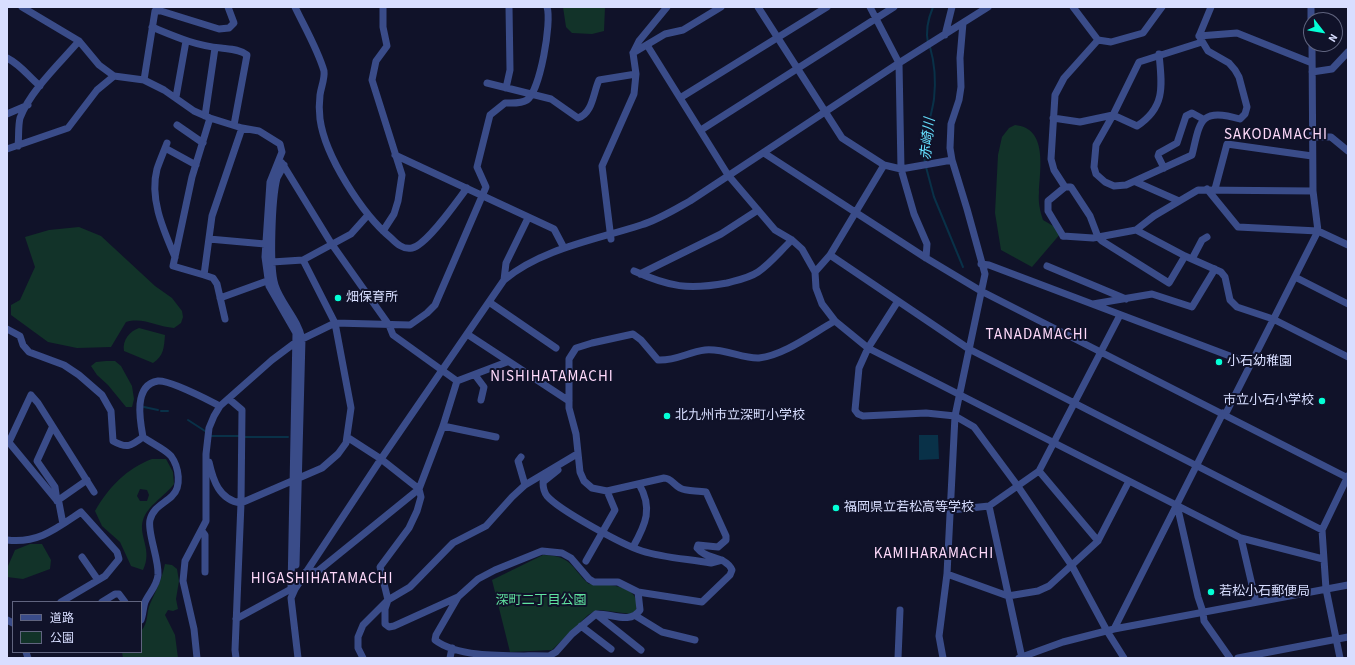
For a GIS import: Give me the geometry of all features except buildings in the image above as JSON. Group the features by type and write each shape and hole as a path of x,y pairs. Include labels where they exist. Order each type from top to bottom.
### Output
{"street":[{"path":"22,7 79,41 99,65 114,76 144,80 176,97 194,111 207,117 234,124 242,128 259,131 280,144 282,152 274,202 272,262 275,285 300,329 293,589 291,598 298,658"},
{"path":"144,80 155,12 160,11 219,29 229,28 234,23 228,7"},
{"path":"295,7 324,71 319,105 320,120 327,143 343,176 368,215 383,231 405,248 416,246 436,229 467,188"},
{"path":"383,7 383,27 387,46 376,61 372,80 402,176 394,214 383,231"},
{"path":"506,88 510,70 509,7"},
{"path":"197,658 194,630 183,581 185,560 202,531 206,521 206,454 209,428 214,416 220,406 261,370 299,340 335,323 410,325 435,306 486,187 477,167 490,115 505,103 517,104 527,100 531,94 542,64 547,35 549,12 547,7"},
{"path":"611,236 602,166 634,94 636,74 633,53 639,41 667,7"},
{"path":"633,53 665,34 683,30 721,7"},
{"path":"758,7 842,138 884,165 901,169 952,160"},
{"path":"680,98 827,7"},
{"path":"870,7 899,63 901,169 914,214 927,244 926,258"},
{"path":"701,130 894,7"},
{"path":"945,35 952,7"},
{"path":"236,620 293,589 504,280 513,272 564,248 611,236 665,215 690,201 825,111 988,7"},
{"path":"1073,7 1098,40 1111,42 1143,33 1162,7"},
{"path":"1200,39 1211,7"},
{"path":"943,658 939,636 947,574 956,416 968,349 985,274 981,264 968,209 952,160 950,136 960,94 960,58 964,23"},
{"path":"152,28 186,41 215,48 242,50 247,55 234,124"},
{"path":"1200,39 1208,51 1228,63 1235,70 1239,77 1247,107 1245,114 1240,119 1220,114 1204,119 1200,124 1192,155 1136,182 1114,186 1096,174 1094,168 1096,145 1113,115 1139,62 1200,39 1237,33 1312,62"},
{"path":"1065,187 1054,170 1051,159 1055,95 1059,85 1098,40"},
{"path":"18,146 20,118 40,86 79,41"},
{"path":"176,97 186,41"},
{"path":"647,46 728,175 775,230 802,248 815,272 816,288 822,304 836,321 868,348 1241,538 1323,559"},
{"path":"215,48 203,143 196,165 173,266 213,278 217,284 224,318"},
{"path":"1111,630 1251,364 1318,231 1313,191 1312,52"},
{"path":"1312,72 1332,69 1348,52"},
{"path":"1053,118 1080,122 1113,115 1137,126 1149,118 1162,91 1158,54"},
{"path":"7,58 24,68 28,76 40,86"},
{"path":"487,83 551,99 578,118 584,116 589,110 593,92 599,80 636,74"},
{"path":"7,149 68,128 97,90 114,76"},
{"path":"7,114 28,105"},
{"path":"1164,168 1158,156 1159,153 1176,142 1186,116 1192,113 1204,119"},
{"path":"177,125 203,143"},
{"path":"204,276 212,216 242,128"},
{"path":"1312,137 1331,137 1348,151"},
{"path":"1215,189 1227,144 1312,156"},
{"path":"175,258 157,206 155,185 157,170 166,146 196,165"},
{"path":"764,153 926,258 981,291 1348,477 1322,530 1326,589 1340,658"},
{"path":"395,155 554,229 564,248"},
{"path":"281,162 331,243 389,325 394,335 457,381"},
{"path":"281,162 270,182 265,244 267,280 299,340"},
{"path":"815,272 830,255 884,165"},
{"path":"1136,182 1179,201"},
{"path":"1207,237 1202,240 1169,283 1098,237 1090,216 1071,187 1065,187 1048,201 1048,211 1062,237 1098,237 1136,230 1154,216 1198,190 1313,191"},
{"path":"1207,189 1238,227 1318,231 1348,245"},
{"path":"758,210 721,234 637,272 651,279 684,288 700,288 746,279 759,272 792,240"},
{"path":"272,262 303,260 331,243 351,234 368,215"},
{"path":"504,280 506,263 528,218"},
{"path":"1136,230 1221,272 1225,277 1230,300 1238,307 1273,319 1348,357"},
{"path":"209,239 265,244"},
{"path":"830,255 968,349 1322,530"},
{"path":"206,454 216,486 229,498 241,503 322,468 338,454 346,444 351,408 335,323 303,260"},
{"path":"981,264 989,265 1251,364"},
{"path":"1047,266 1126,299"},
{"path":"1091,304 1152,294 1192,307 1215,269"},
{"path":"1295,276 1348,304"},
{"path":"220,298 267,280"},
{"path":"898,301 868,348 859,368 855,410 858,414 863,416 926,413 956,416 974,427 1017,485 1072,566 1111,630 1124,658"},
{"path":"489,302 556,348"},
{"path":"951,510 989,506 1039,471 1120,315"},
{"path":"347,437 381,459 419,489 421,497 417,511 408,528 380,567 388,600 385,609 385,624 388,627 394,626 458,597 478,579 495,570 542,551 562,553 572,558 589,579 594,582 618,582 638,592 702,602 730,575 732,570 730,566 722,560 700,552 697,548 698,545 718,547 726,540 726,536 706,492 680,488 668,478 607,491 592,488 584,481 580,472 576,434 569,400 570,359 576,348 633,334 641,340 658,360 669,361 703,350 717,349 758,358 781,352 836,321"},
{"path":"7,330 20,336 23,345 29,352 64,366 79,375 102,395 111,411 113,441 123,446 131,445 143,437"},
{"path":"467,334 507,362 569,400"},
{"path":"457,381 507,362"},
{"path":"475,374 484,387 481,400"},
{"path":"142,616 146,600 153,589 158,576 149,522 153,512 158,506 173,496 179,481 175,463 170,455 143,437 139,416 144,392 149,385 159,381 195,393 220,406"},
{"path":"306,572 318,571 419,489 443,426 457,381"},
{"path":"57,501 8,441 31,396 38,403 88,480 94,492"},
{"path":"229,399 242,410 241,503 234,650 236,658"},
{"path":"443,426 496,437"},
{"path":"52,428 37,461 55,487 63,524"},
{"path":"363,658 358,648 358,637 363,625 388,600 410,587 453,543 486,526 525,485 577,454"},
{"path":"521,457 518,461 525,485"},
{"path":"566,461 561,468 543,482 543,487 548,496 566,511 632,548 711,563 722,560"},
{"path":"1039,471 1098,541"},
{"path":"57,501 88,480"},
{"path":"947,574 1008,596 1038,591 1049,586 1098,541 1129,481"},
{"path":"632,548 644,529 648,509 645,494 639,484"},
{"path":"586,561 615,510 607,491"},
{"path":"1176,505 1204,621 1230,658"},
{"path":"989,506 1021,658 1063,642 1111,630 1348,585"},
{"path":"7,540 14,541 45,536 81,512 117,552 119,559 114,566 98,580 63,601"},
{"path":"202,531 205,535 205,572"},
{"path":"1241,538 1256,602"},
{"path":"82,557 98,580"},
{"path":"458,597 436,635 435,640 440,645 488,655 525,657 548,656 556,652 581,626 596,614 630,619 636,616 640,610 638,592"},
{"path":"104,601 114,594 119,594 124,601"},
{"path":"898,658 900,610"},
{"path":"596,614 641,650"},
{"path":"636,616 662,632 695,640"},
{"path":"581,626 611,648"},
{"path":"1238,658 1348,637"},
{"path":"450,658 452,648"}],"green space":[{"path":"563,7 605,7 604,31 592,34 572,33 566,27"},
{"path":"1015,125 1026,128 1033,134 1037,141 1041,161 1039,199 1041,213 1043,220 1055,227 1061,233 1032,267 1001,250 995,213 998,155 1002,137 1009,128"},
{"path":"79,227 101,236 155,286 172,298 182,311 183,317 181,323 174,328 145,321 126,322 111,347 77,348 48,342 11,315 11,305 20,300 35,267 25,237 49,230"},
{"path":"139,328 165,335 164,347 161,354 153,363 124,351 124,343 127,336"},
{"path":"115,361 121,366 132,386 134,399 132,407 126,407 108,385 97,375 91,366 96,362"},
{"path":"152,459 166,459 173,472 174,484 148,510 143,520 142,532 147,556 143,570 131,566 120,542 102,526 95,511 106,494 126,473","holes":["140,489 147,490 149,495 147,501 140,501 137,496"]},
{"path":"30,544 42,544 51,560 50,569 23,579 7,577 8,566 15,550"},
{"name":"深町二丁目公園","path":"543,555 566,560 589,584 612,585 628,590 634,595 637,601 636,610 631,614 600,610 595,611 588,615 552,650 510,652 492,580"},
{"path":"165,564 172,565 177,569 179,581 176,599 178,609 173,611 168,610 165,615 175,635 178,658 123,658 122,653 142,653 142,630 144,628 149,607"}],"water":[{"path":"919,435 938,435 939,459 919,460"}],"waterway":[{"name":"赤崎川","path":"928,43 928,25 933,7"},
{"name":"赤崎川","path":"925,163 925,139 933,107 935,86 935,73 930,47"},
{"name":"赤崎川","path":"926,167 934,197 963,267"},
{"path":"144,407 158,410"},
{"path":"161,411 168,411"},
{"path":"188,420 205,431"},
{"path":"210,436 239,436"},
{"path":"243,437 288,437"}],"place":[{"name":"畑保育所","path":"338,298"},
{"name":"小石幼稚園","path":"1219,362"},
{"name":"市立小石小学校","path":"1322,401"},
{"name":"北九州市立深町小学校","path":"667,416"},
{"name":"福岡県立若松高等学校","path":"836,508"},
{"name":"若松小石郵便局","path":"1211,592"}],"district":[{"name":"SAKODAMACHI","path":"1276,136"},
{"name":"TANADAMACHI","path":"1037,336"},
{"name":"NISHIHATAMACHI","path":"552,378"},
{"name":"KAMIHARAMACHI","path":"934,555"},
{"name":"HIGASHIHATAMACHI","path":"322,580"}]}
